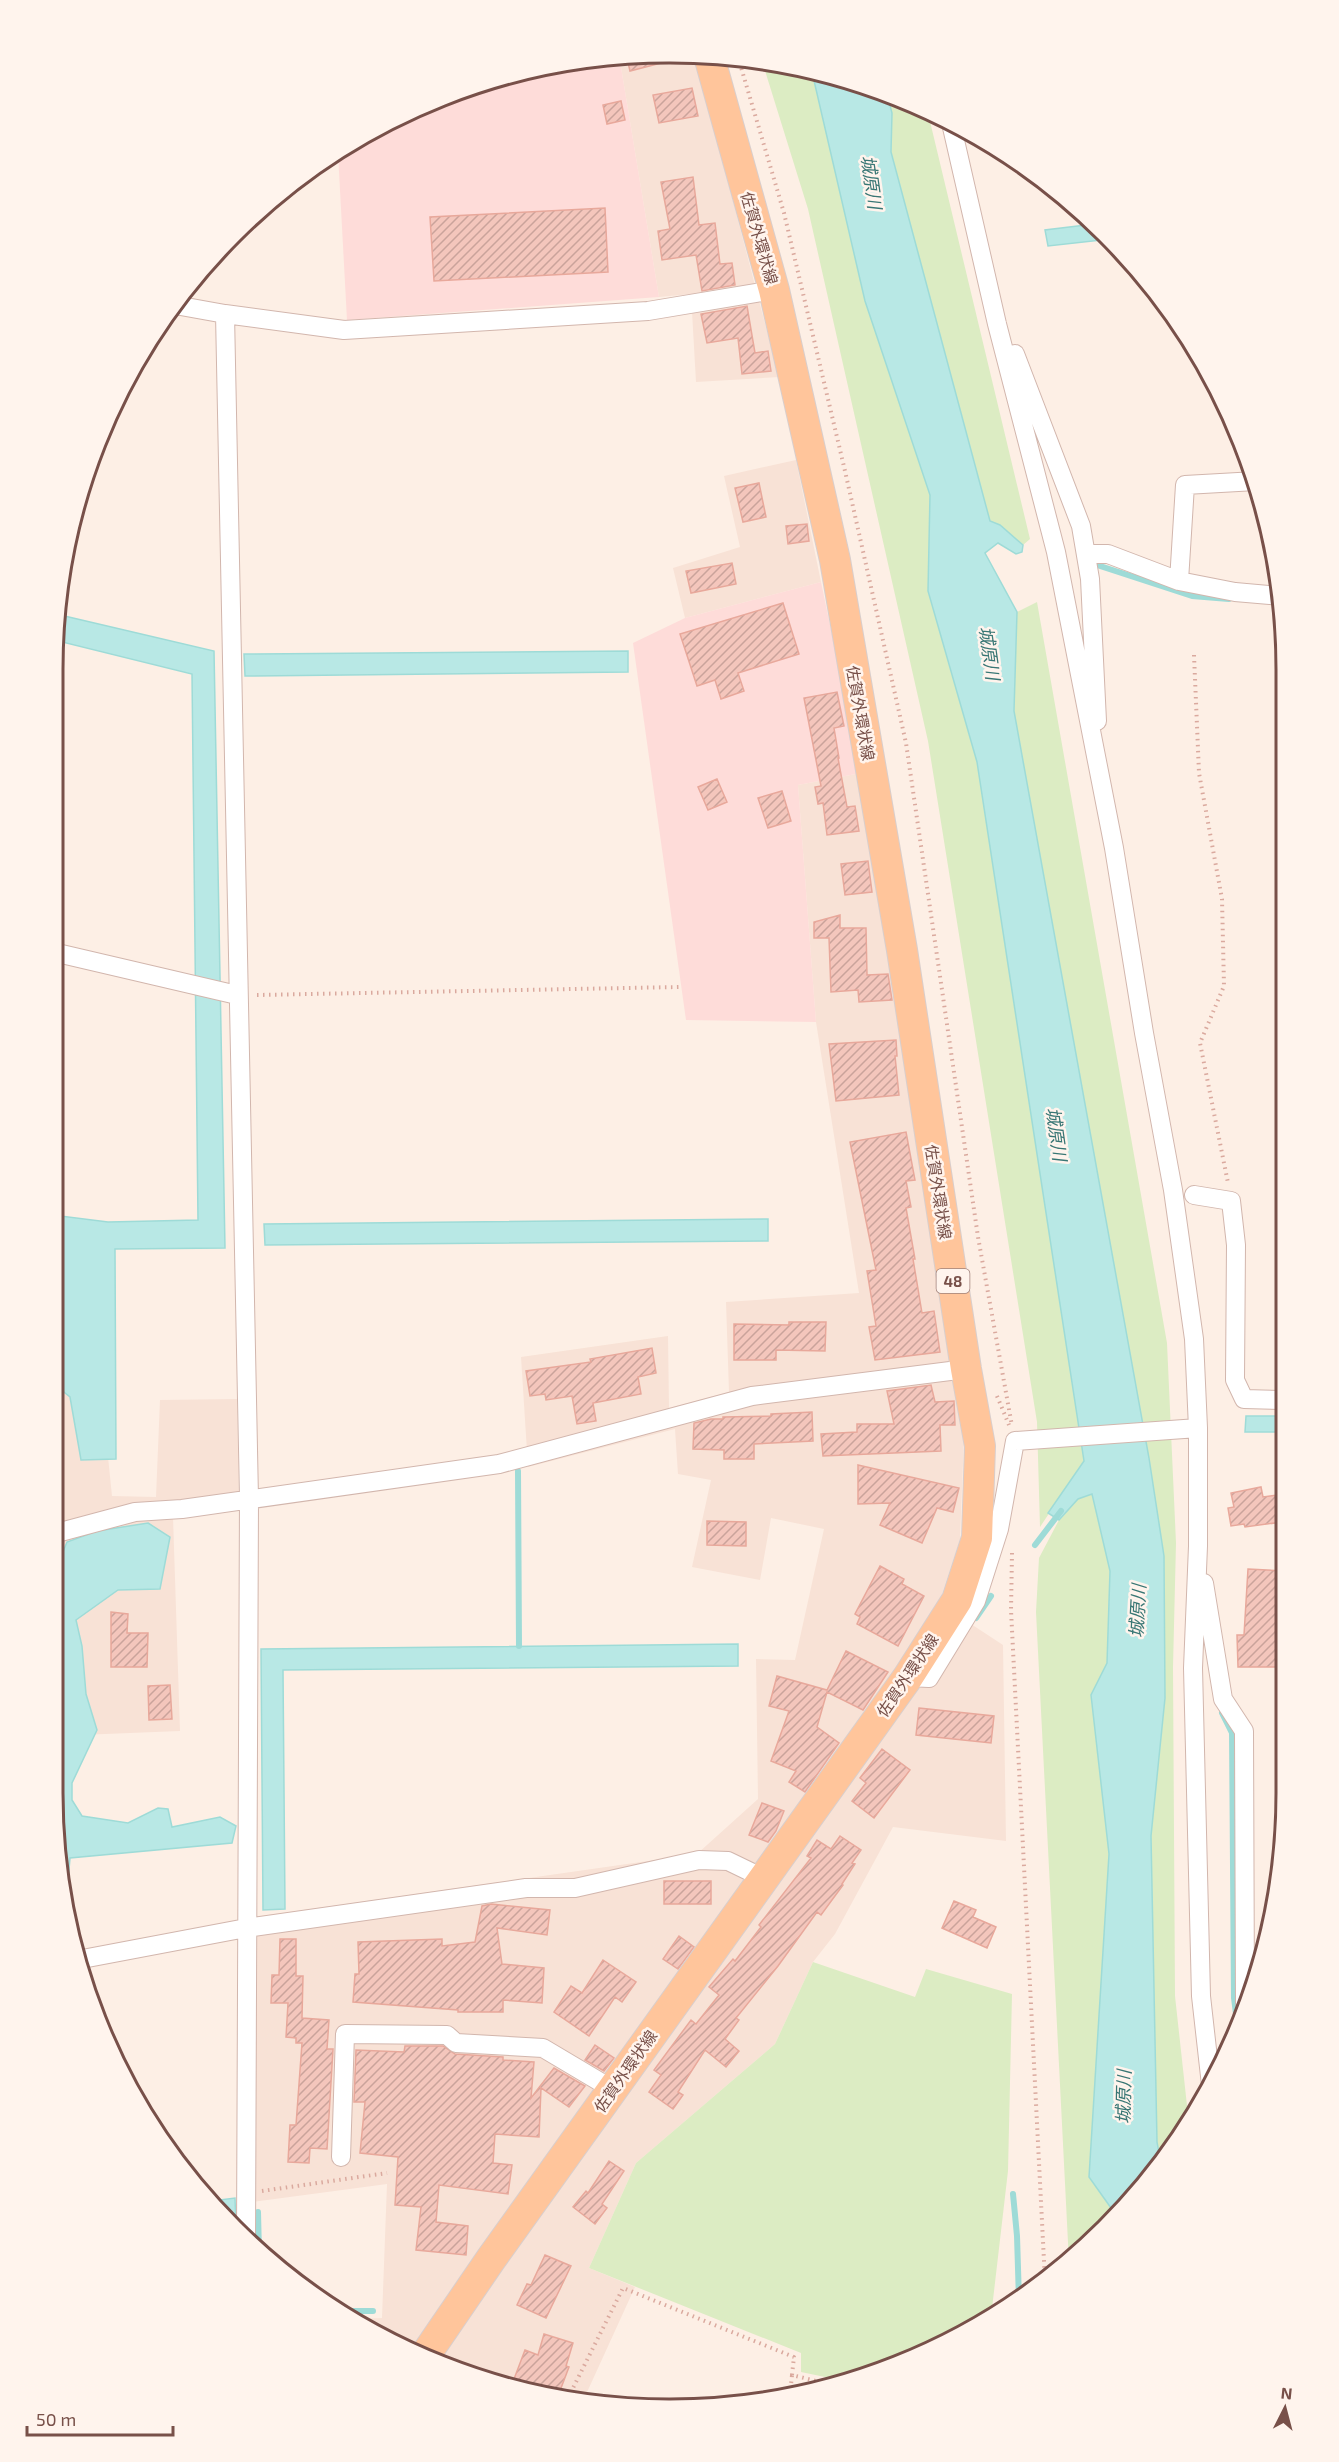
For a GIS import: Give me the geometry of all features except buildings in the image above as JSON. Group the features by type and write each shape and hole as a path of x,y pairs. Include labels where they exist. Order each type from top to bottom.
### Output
{"main road":[{"name":"佐賀外環状線","path":"429,2349 908,1677 957,1600 976,1538 980,1446 966,1369 902,950 835,560 774,290 711,64"}],"street":[{"path":"954,134 997,324 1056,552 1114,848 1144,1033 1173,1190 1194,1339 1198,1428 1198,1546 1193,1691 1201,1996 1208,2070"},
{"path":"183,307 344,330 648,311 774,290"},
{"path":"225,314 237,995 249,1498 246,2226"},
{"path":"997,324 1009,339 1081,526 1090,579 1098,713 1094,746"},
{"path":"1179,581 1185,485 1246,482"},
{"path":"1086,554 1108,554 1179,581 1235,592 1272,595"},
{"path":"63,954 186,985 237,995"},
{"path":"1194,1195 1231,1201 1236,1245 1235,1380 1244,1399 1276,1400"},
{"path":"63,1531 135,1512 182,1509 499,1464 752,1396 966,1369"},
{"path":"908,1677 929,1678 976,1601 999,1529 1015,1441 1198,1428"},
{"path":"1198,1546 1223,1699 1244,1731 1245,1984"},
{"path":"87,1958 246,1928 526,1888 575,1888 699,1860 728,1861 763,1878"},
{"path":"341,2157 345,2034 447,2035 456,2043 543,2048 612,2090"}],"path":[{"path":"1194,655 1199,773 1222,898 1224,975 1224,986 1200,1043 1231,1201"},
{"path":"237,995 679,987"},
{"path":"1012,1542 1011,1610 1044,2269"},
{"path":"246,2193 387,2173"},
{"path":"572,2391 623,2288 794,2357 791,2386"},
{"path":"792,2375 815,2381"}],"shaded area":[{"path":"697,64 779,377 696,382 691,294 659,297 621,65"},
{"path":"621,65 659,297 347,320 338,162 401,126 475,95 551,75"},
{"path":"796,460 821,582 685,618 673,568 740,547 724,476"},
{"path":"821,582 861,773 798,785 816,1022 686,1020 633,643 685,618"},
{"path":"861,773 964,1438 960,1539 939,1603 1003,1645 1006,1841 893,1827 835,1934 813,1962 775,2044 636,2163 589,2268 635,2287 586,2393 551,2387 475,2367 437,2353 367,2318 382,2318 387,2184 253,2202 254,1917 697,1854 758,1799 756,1659 795,1660 824,1529 771,1518 760,1580 692,1567 711,1480 678,1474 675,1429 528,1467 521,1357 668,1336 669,1408 729,1392 726,1302 859,1293 816,1022 798,785"},
{"path":"100,1379 112,1496 156,1497 160,1400 237,1399 239,1505 173,1517 180,1731 80,1735 63,1759 63,1382"}],"green space":[{"path":"765,71 814,81 865,301 930,495 928,591 977,762 1084,1461 1040,1527 1037,1422 928,741 808,209"},
{"path":"890,104 930,122 1030,539 1023,545 1000,525 990,521 891,152 892,113"},
{"path":"1037,602 1167,1343 1176,1543 1173,1667 1175,1996 1187,2108 1159,2151 1151,1836 1165,1698 1164,1556 1149,1458 1014,711 1017,612"},
{"path":"1092,1494 1110,1571 1107,1663 1091,1695 1109,1854 1089,2177 1111,2207 1068,2249 1036,1612 1039,1558 1059,1520 1078,1499"},
{"path":"813,1962 915,1997 926,1969 1012,1994 1008,2171 992,2306 973,2318 902,2353 828,2378 801,2372 801,2353 589,2268 636,2163 775,2044"}],"water":[{"name":"城原川","path":"814,81 890,104 892,113 891,152 990,521 1000,525 1023,545 1022,552 1016,554 998,543 985,553 1017,612 1014,711 1149,1458 1164,1556 1165,1698 1151,1836 1159,2151 1111,2207 1089,2177 1109,1854 1091,1695 1107,1663 1110,1571 1092,1494 1078,1499 1059,1520 1048,1513 1084,1461 977,762 928,591 930,495 865,301"},
{"path":"1081,226 1097,241 1048,246 1045,230"},
{"path":"65,616 214,651 225,1248 115,1249 116,1459 81,1460 70,1397 63,1391 63,1216 108,1222 198,1220 192,674 64,642"},
{"path":"628,651 628,672 245,676 244,654"},
{"path":"768,1219 768,1241 265,1245 264,1224"},
{"path":"1246,1416 1276,1416 1276,1432 1245,1432"},
{"path":"148,1523 170,1537 160,1589 118,1590 76,1620 82,1646 86,1694 97,1730 72,1783 72,1800 82,1816 128,1823 158,1808 168,1809 172,1827 220,1817 236,1826 232,1843 70,1858 69,1875 63,1792 63,1552 67,1542 97,1531"},
{"path":"738,1644 738,1666 283,1670 285,1909 263,1910 261,1649"},
{"path":"235,2198 236,2215 221,2200"}],"waterway":[{"path":"1097,565 1192,596 1229,599"},
{"path":"518,1471 519,1646"},
{"path":"1035,1545 1061,1511"},
{"path":"976,1618 991,1596"},
{"path":"1222,1713 1232,1733 1236,2010"},
{"path":"1013,2194 1019,2288"},
{"path":"258,2212 259,2237"},
{"path":"355,2311 373,2311"}]}
